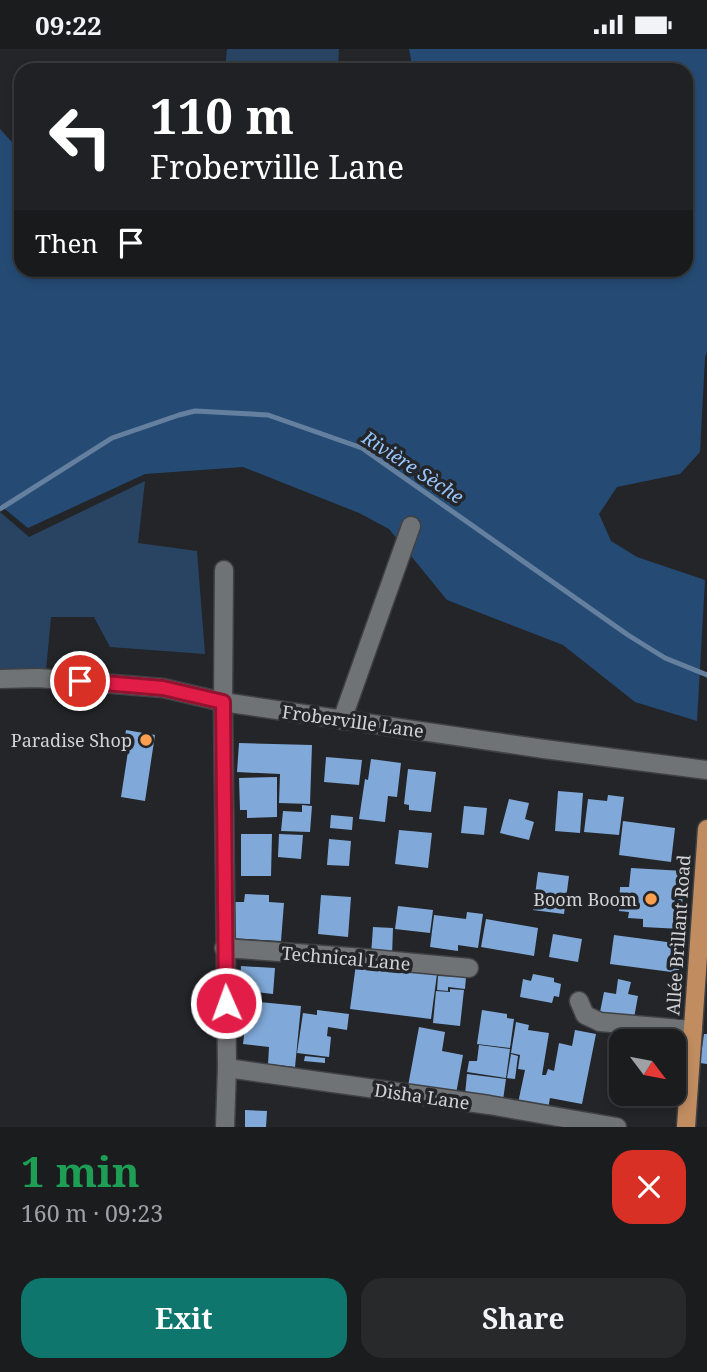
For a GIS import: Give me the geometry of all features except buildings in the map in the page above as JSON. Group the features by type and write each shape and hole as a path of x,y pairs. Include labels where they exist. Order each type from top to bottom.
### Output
{"main road":[{"name":"Allée Brillant Road","path":"687,1127 707,829"}],"street":[{"path":"342,720 411,526"},
{"path":"224,570 224,948 227,1068 225,1127"},
{"name":"Froberville Lane","path":"0,679 38,678 163,688 223,702 342,720 707,770"},
{"name":"Technical Lane","path":"224,948 469,968"},
{"path":"579,1000 585,1015 600,1022 693,1030"},
{"name":"Disha Lane","path":"227,1068 489,1105 617,1127"}],"shaded area":[{"path":"227,49 339,49 338,63 226,63"},
{"path":"409,49 707,49 707,351 700,452 680,474 617,487 599,514 611,541 637,557 705,580 697,721 635,702 563,645 447,600 389,529 359,513 243,467 145,474 28,528 0,505 0,129 14,144 14,277 693,277 693,63 412,63"},
{"path":"145,481 138,543 197,551 205,654 110,647 94,617 51,617 46,670 0,670 0,512 29,537"}],"waterway":[{"name":"Rivière Sèche","path":"0,509 112,438 195,411 268,415 362,448 628,635 665,658 707,675"}],"place":[{"name":"Paradise Shop","path":"146,740"},
{"name":"Boom Boom","path":"651,899"}],"route":[{"path":"80,681 163,688 223,702 226,1003"}]}
